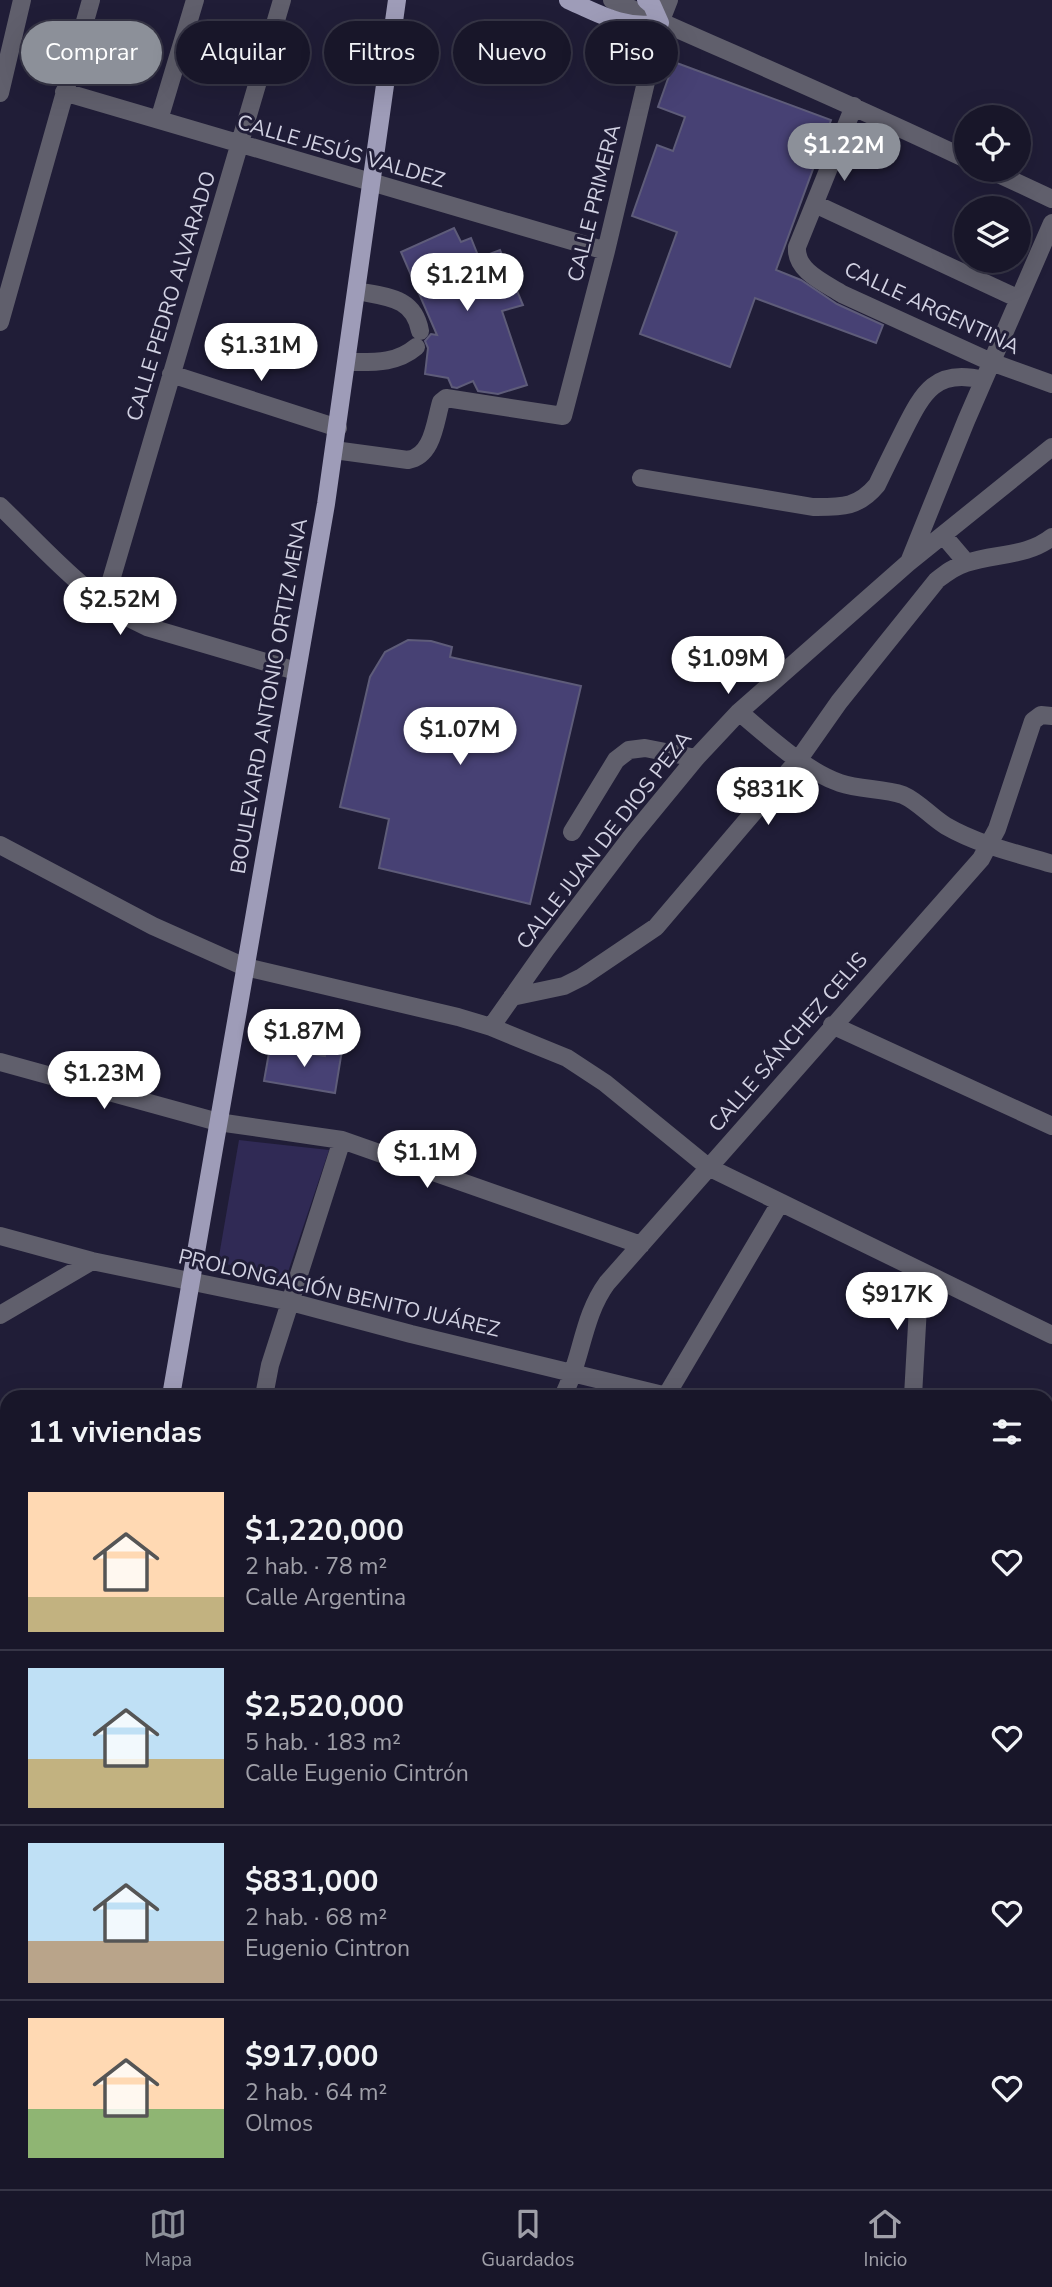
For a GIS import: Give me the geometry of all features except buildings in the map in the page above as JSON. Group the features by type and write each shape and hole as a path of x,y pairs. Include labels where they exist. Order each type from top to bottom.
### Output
{"main road":[{"path":"568,0 618,21"},
{"path":"646,0 652,5 659,21"},
{"name":"BOULEVARD ANTONIO ORTIZ MENA","path":"172,1390 338,428 397,1"}],"street":[{"path":"0,93 22,0"},
{"path":"0,322 91,0"},
{"path":"159,120 195,0"},
{"name":"CALLE PEDRO ALVARADO","path":"104,604 282,0"},
{"path":"612,0 656,21"},
{"name":"CALLE PRIMERA","path":"661,21 669,0"},
{"path":"678,31 855,106 954,153"},
{"name":"CALLE PRIMERA","path":"334,450 408,460 416,458 426,450 441,402 446,398 563,416 646,84"},
{"name":"CALLE JESÚS VALDEZ","path":"64,92 606,251"},
{"name":"CALLE ARGENTINA","path":"855,106 797,251 798,258 807,270 842,294 991,362 1052,384"},
{"path":"1016,182 1052,199"},
{"path":"815,204 1019,299"},
{"path":"908,563 983,380 1052,223"},
{"path":"347,362 392,360 406,355 418,339 414,312 401,301 357,291"},
{"path":"172,374 338,428"},
{"path":"642,478 813,507 853,504 866,498 877,485 925,391 945,379 961,377 983,380"},
{"name":"CALLE JUAN DE DIOS PEZA","path":"491,1027 631,837 696,758 739,712 908,563 1052,447"},
{"path":"0,506 104,604 126,618 147,627 296,671"},
{"path":"943,535 966,562"},
{"path":"512,997 564,986 582,977 656,927 799,759 839,702 937,580 966,562 1020,552 1052,537"},
{"path":"739,712 799,759 839,783 905,796 944,825 990,846 1052,864"},
{"name":"CALLE SÁNCHEZ CELIS","path":"565,1390 590,1311 598,1295 832,1025 981,859 990,846 1033,721 1046,716"},
{"path":"572,832 616,760 629,750 645,748 696,758"},
{"path":"0,845 153,926 245,967 458,1017 540,1045 585,1069 708,1167 1052,1335"},
{"path":"832,1025 1052,1126"},
{"path":"0,1062 218,1122 342,1140 641,1245"},
{"path":"265,1390 342,1140"},
{"path":"670,1390 780,1203"},
{"name":"PROLONGACIÓN BENITO JUÁREZ","path":"0,1236 92,1261 291,1302 641,1390"},
{"path":"0,1315 92,1261"},
{"path":"913,1390 920,1270"}],"shaded area":[{"path":"239,1140 329,1150 286,1278 218,1262"}]}
